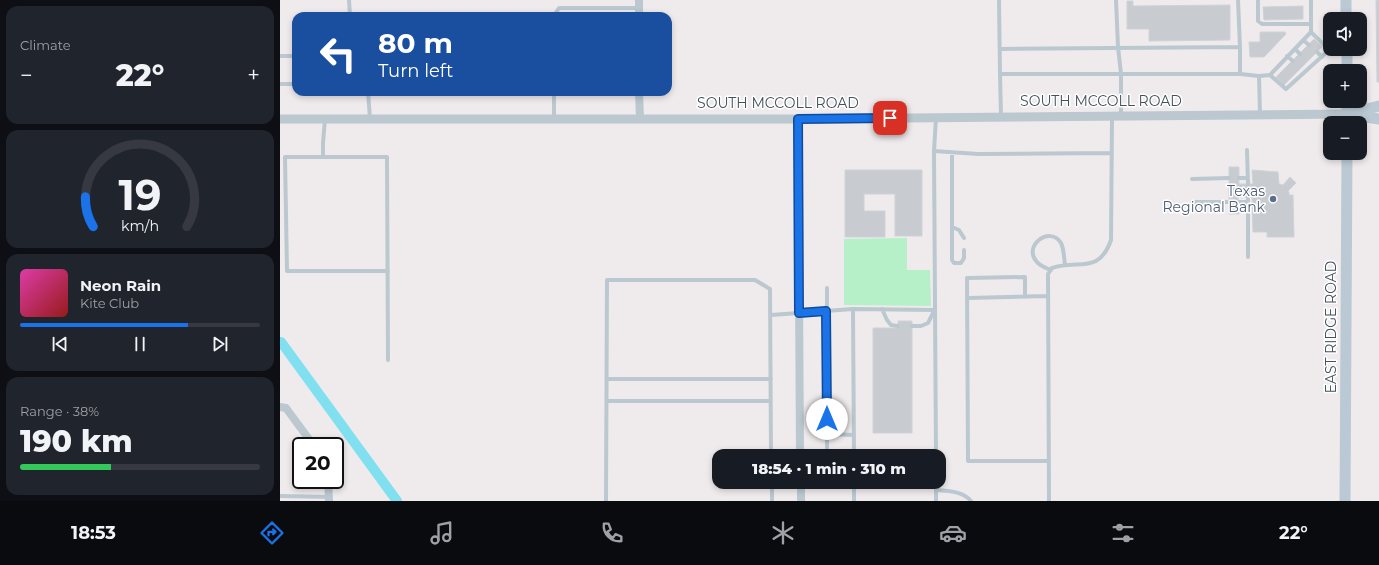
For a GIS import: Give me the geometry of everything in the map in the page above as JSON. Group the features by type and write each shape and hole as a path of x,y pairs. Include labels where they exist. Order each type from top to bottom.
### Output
{"main road":[{"path":"1346,0 1346,12"},
{"name":"SOUTH MCCOLL ROAD","path":"1352,116 1379,106"},
{"name":"SOUTH MCCOLL ROAD","path":"1367,119 1379,119"},
{"name":"EAST RIDGE ROAD","path":"1346,501 1347,160"}],"street":[{"path":"639,96 640,119"},
{"name":"SOUTH MCCOLL ROAD","path":"280,119 798,119 1260,115 1323,117"},
{"path":"798,119 800,449"},
{"path":"280,407 286,408 307,437"},
{"path":"328,489 329,499"},
{"path":"800,489 801,501"}],"lane":[{"path":"349,0 350,12"},
{"path":"999,0 1000,117"},
{"path":"1049,501 1048,274 1052,268 1065,265 1088,264 1096,261 1103,257 1111,240 1112,153 1121,74 1116,0"},
{"path":"1238,0 1240,74"},
{"path":"1258,0 1258,21 1262,24 1311,24"},
{"path":"1311,0 1311,32 1323,44"},
{"path":"556,12 559,8 639,8"},
{"path":"1000,74 1270,75 1311,32"},
{"path":"1303,40 1309,45"},
{"path":"1000,49 1240,46"},
{"path":"1295,48 1300,54"},
{"path":"1270,75 1286,89 1294,79 1305,72 1322,57 1317,52"},
{"path":"280,56 292,56"},
{"path":"1287,56 1293,61"},
{"path":"1308,61 1313,65"},
{"path":"1280,64 1285,69"},
{"path":"1301,68 1305,72"},
{"path":"1259,76 1260,115"},
{"path":"280,84 292,84"},
{"path":"368,96 370,119"},
{"path":"554,96 554,119"},
{"path":"323,157 326,118"},
{"path":"936,118 934,151 936,449"},
{"path":"1247,150 1248,184"},
{"path":"934,151 978,154 1112,153"},
{"path":"952,152 952,260 954,263 961,263 964,258 964,250"},
{"path":"388,271 287,271 286,156 387,157 388,271 388,360"},
{"path":"1192,179 1229,178"},
{"path":"1239,178 1247,178"},
{"path":"1248,196 1248,257"},
{"path":"1192,202 1229,202"},
{"path":"1238,202 1248,202"},
{"path":"952,228 959,230 964,238"},
{"path":"1051,270 1037,262 1033,254 1033,246 1038,240 1044,237 1050,236 1056,238 1061,244 1065,265"},
{"path":"1025,297 1025,277 968,278 968,462 1048,461"},
{"path":"606,501 607,280 755,280 770,289 771,449"},
{"path":"827,288 827,449"},
{"path":"968,298 1048,296"},
{"path":"771,315 853,309 934,310"},
{"path":"853,309 854,449"},
{"path":"882,309 891,325 898,326"},
{"path":"912,326 921,326 928,323 934,310"},
{"path":"607,379 771,379"},
{"path":"607,401 770,401"},
{"path":"827,434 854,435"},
{"path":"946,488 962,493 971,501"},
{"path":"772,489 772,501"},
{"path":"854,489 854,501"},
{"path":"936,489 936,501"},
{"path":"280,496 329,499"}],"green space":[{"path":"907,238 907,270 930,270 931,306 844,305 844,239"}],"building":[{"path":"1376,0 1379,0 1379,82 1377,82"},
{"path":"1127,1 1133,1 1133,6 1230,5 1230,40 1149,41 1149,29 1127,29"},
{"path":"1303,6 1303,19 1264,20 1263,7"},
{"path":"1260,32 1285,32 1286,34 1264,57 1250,57 1249,42 1260,42"},
{"path":"1314,39 1322,47 1284,85 1276,77"},
{"name":"Texas Regional Bank","path":"1229,167 1239,167 1239,184 1253,184 1252,170 1278,172 1279,184 1283,185 1290,177 1296,183 1288,191 1289,195 1293,195 1294,237 1267,237 1267,232 1253,232 1252,197 1238,197 1239,214 1229,214"},
{"path":"845,170 922,170 922,236 895,236 895,194 864,194 864,211 885,211 885,237 845,237"},
{"path":"898,321 912,321 912,433 873,433 873,328 898,328"}],"waterway":[{"path":"281,342 397,501"}],"place":[{"name":"Texas Regional Bank","path":"1273,199"}],"route":[{"path":"827,419 826,311 799,313 798,119 890,118"}]}
